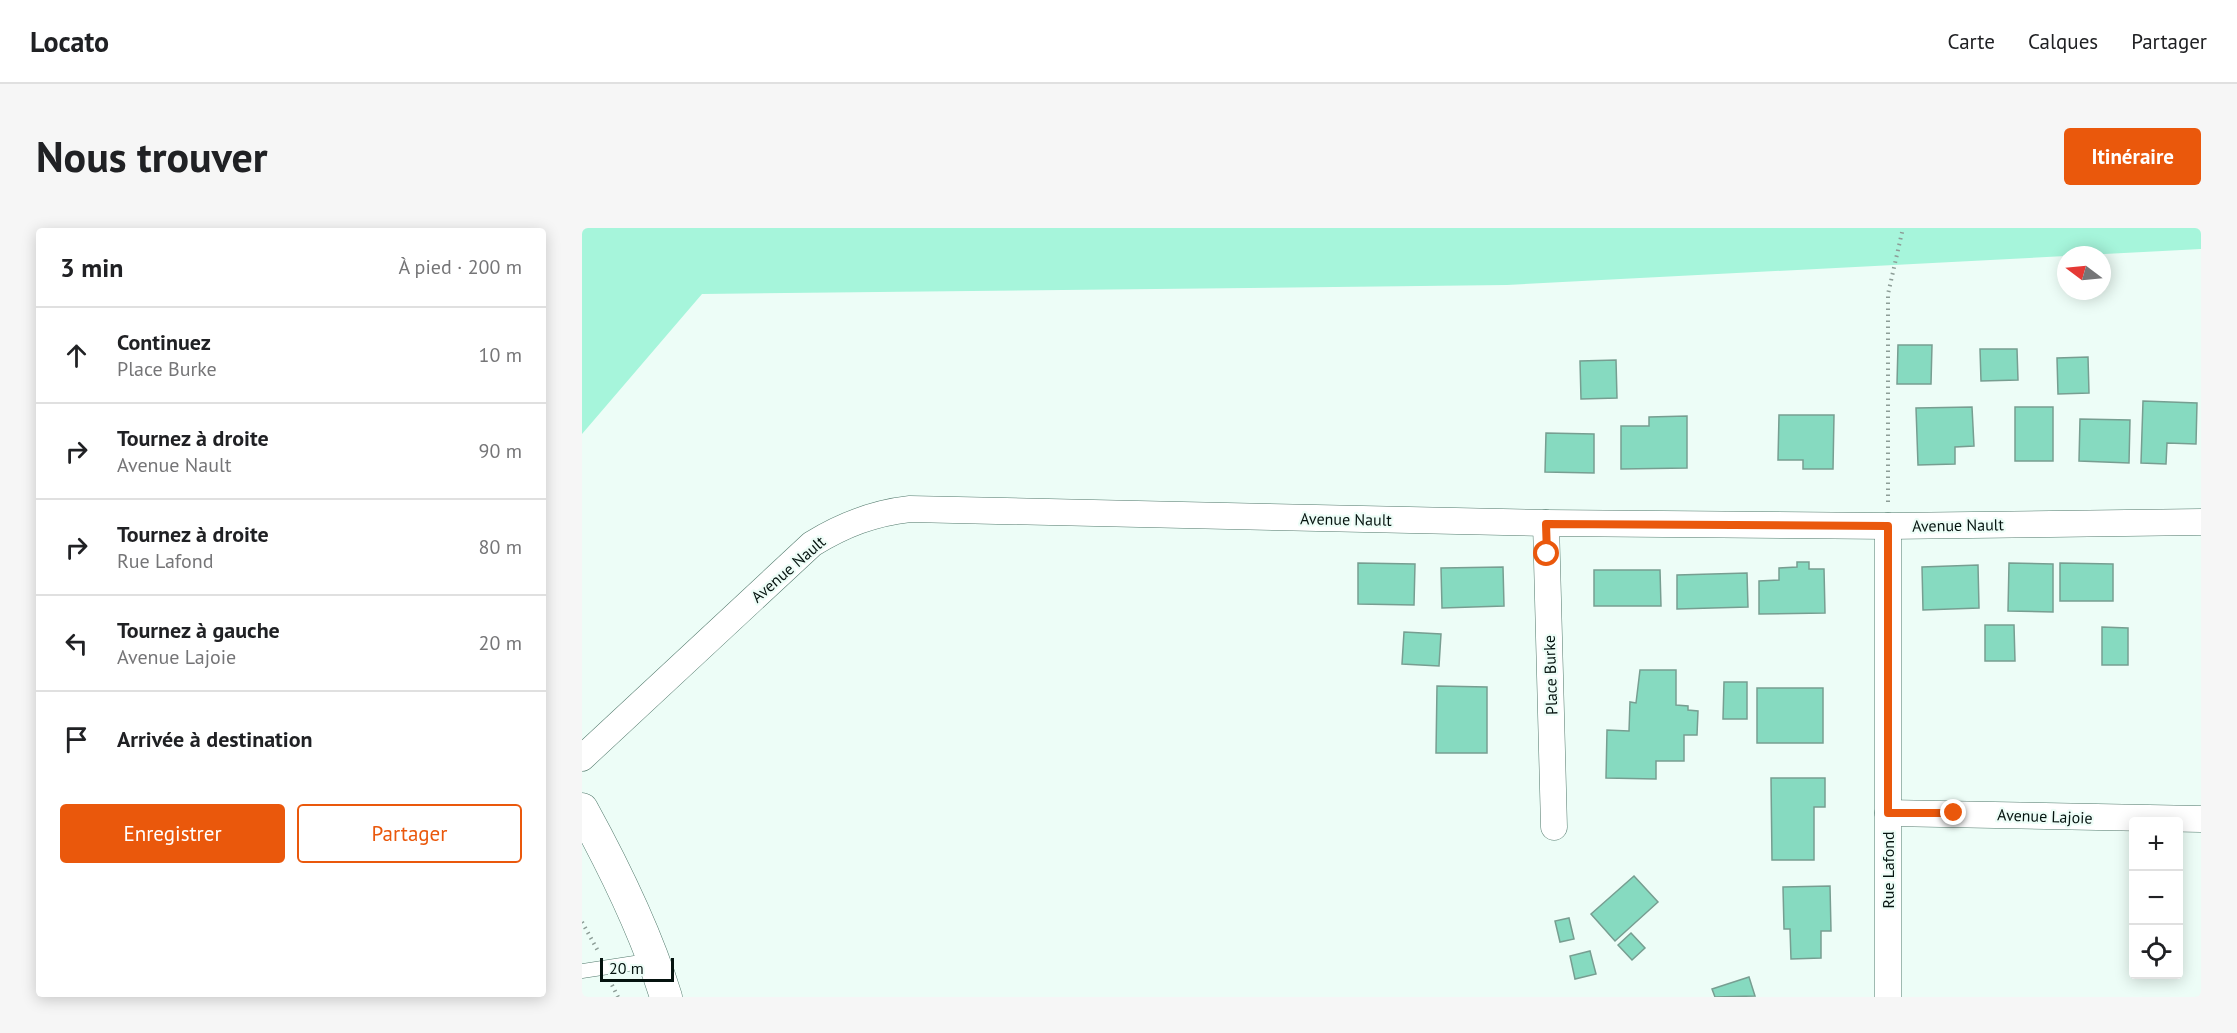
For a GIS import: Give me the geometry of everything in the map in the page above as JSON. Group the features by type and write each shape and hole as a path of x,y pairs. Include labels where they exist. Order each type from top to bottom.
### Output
{"street":[{"name":"Avenue Nault","path":"582,758 812,544 834,530 883,512 910,509 1546,524 1888,526 2201,522"},
{"name":"Place Burke","path":"1546,524 1554,827"},
{"name":"Rue Lafond","path":"1888,526 1888,997"},
{"path":"582,809 604,849 654,960 666,997"},
{"name":"Avenue Lajoie","path":"1888,813 2201,819"}],"lane":[{"path":"582,971 654,960"}],"path":[{"path":"1888,526 1888,294 1903,228"}],"green space":[{"path":"582,228 2201,228 2201,249 2111,254 2111,246 2057,246 2057,256 1507,285 702,294 582,434"}],"building":[{"path":"1898,345 1932,345 1931,384 1897,384"},
{"path":"1980,349 2017,349 2018,380 1981,381"},
{"path":"2088,357 2089,393 2058,394 2057,358"},
{"path":"1616,360 1617,398 1581,399 1580,361"},
{"path":"2143,401 2197,403 2196,444 2167,443 2166,464 2141,463"},
{"path":"1972,407 1974,446 1955,447 1955,464 1918,465 1916,408"},
{"path":"2015,407 2053,407 2053,461 2015,461"},
{"path":"1779,415 1834,415 1833,469 1803,469 1803,460 1778,460"},
{"path":"1687,416 1687,468 1621,469 1621,426 1649,426 1649,417"},
{"path":"2080,419 2130,420 2129,463 2079,461"},
{"path":"1546,433 1594,434 1594,473 1545,472"},
{"path":"1797,562 1809,562 1809,569 1824,569 1825,613 1759,614 1759,581 1779,580 1779,568 1797,567"},
{"path":"1358,563 1415,564 1414,605 1358,604"},
{"path":"2009,563 2053,564 2053,612 2008,611"},
{"path":"2060,563 2113,564 2113,601 2060,601"},
{"path":"1978,565 1979,608 1923,610 1922,567"},
{"path":"1503,567 1504,606 1442,608 1441,568"},
{"path":"1594,570 1660,570 1661,606 1594,606"},
{"path":"1747,573 1748,607 1677,609 1677,575"},
{"path":"1985,625 2014,625 2015,661 1985,661"},
{"path":"2102,627 2128,628 2128,665 2102,665"},
{"path":"1404,632 1441,634 1439,666 1402,664"},
{"path":"1640,670 1676,670 1676,705 1688,706 1688,710 1698,711 1697,735 1684,735 1684,761 1656,761 1656,779 1606,778 1607,730 1629,731 1630,702 1636,703"},
{"path":"1724,682 1747,682 1747,719 1723,719"},
{"path":"1437,686 1487,687 1487,753 1436,753"},
{"path":"1757,688 1823,688 1823,743 1757,743"},
{"path":"1771,778 1825,778 1825,807 1814,807 1814,860 1772,860"},
{"path":"1634,876 1658,902 1615,941 1591,914"},
{"path":"1830,886 1831,931 1821,931 1821,958 1791,959 1790,929 1784,929 1783,887"},
{"path":"1569,918 1574,939 1560,942 1555,921"},
{"path":"1631,933 1645,948 1632,960 1618,945"},
{"path":"1590,951 1596,974 1575,979 1570,956"},
{"path":"1749,977 1755,996 1715,997 1712,989"}],"route":[{"path":"1547,554 1546,524 1888,526 1888,813 1954,813"}]}
